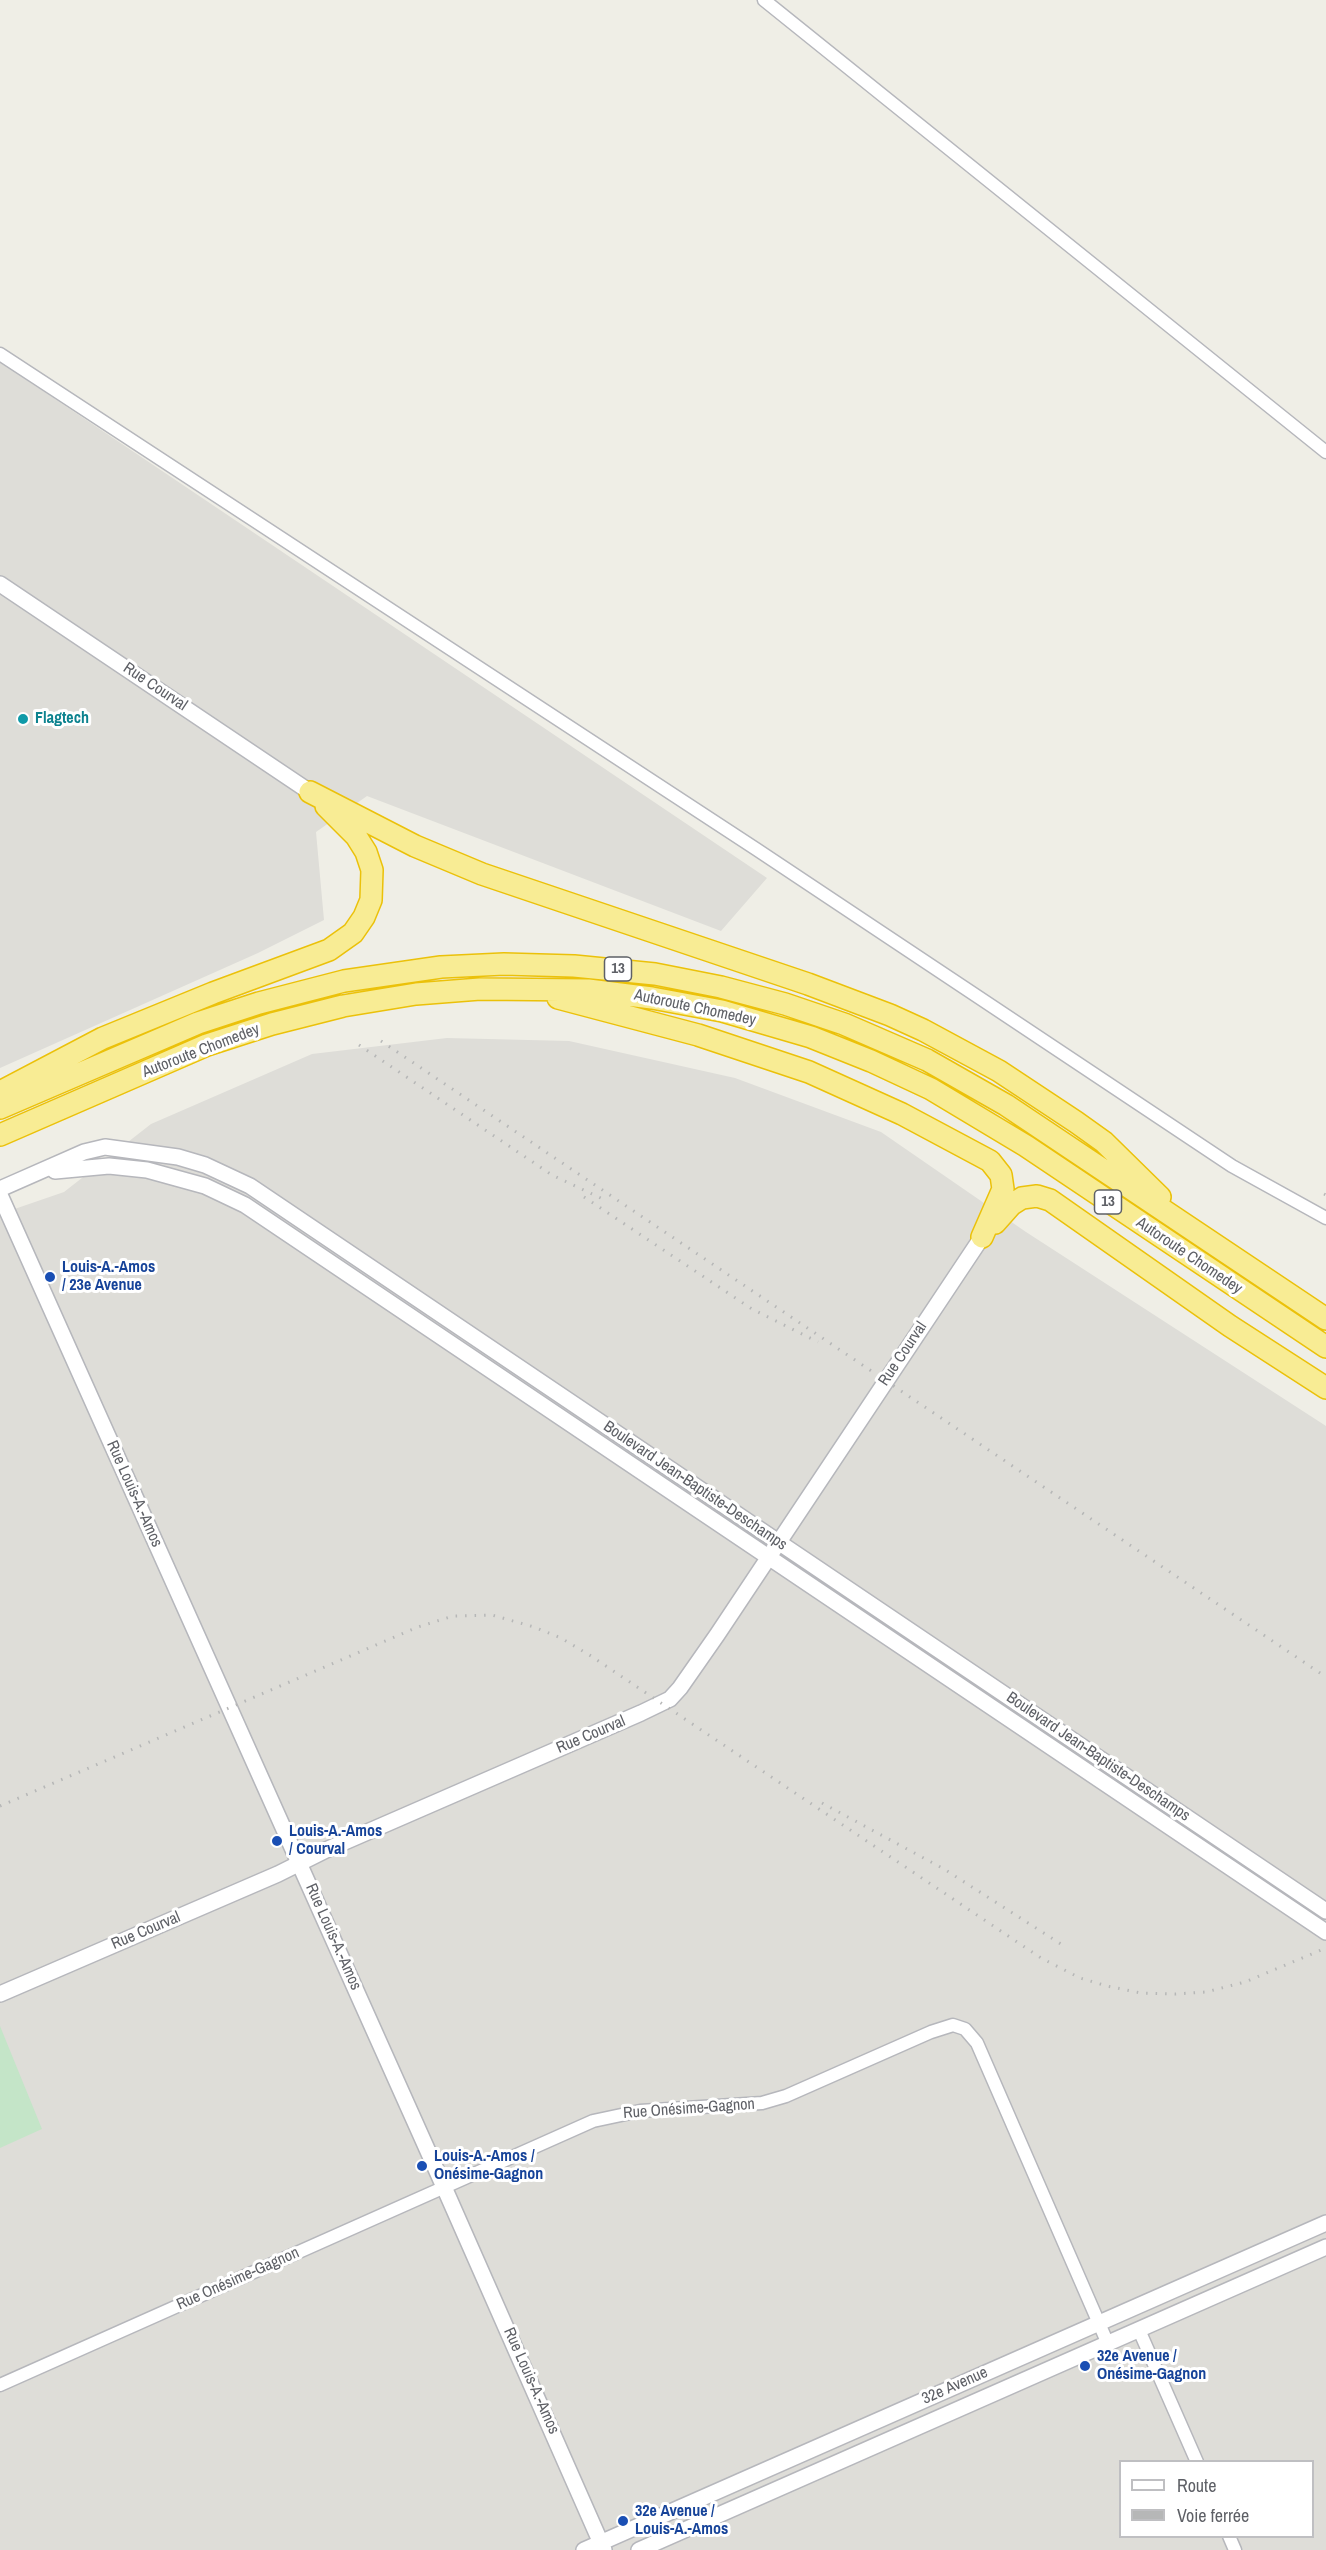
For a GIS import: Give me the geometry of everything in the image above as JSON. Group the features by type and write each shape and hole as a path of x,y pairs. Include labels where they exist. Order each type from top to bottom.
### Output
{"highway":[{"path":"0,1092 103,1038 204,996 329,950 353,933 364,917 371,900 373,881 369,861 356,836 310,792"},
{"path":"310,792 415,846 482,874 808,984 923,1030 999,1071 1104,1142 1196,1232"},
{"name":"Autoroute Chomedey","path":"0,1108 183,1029 238,1009 305,990 380,975 463,966 546,964 666,976 741,991 806,1011 884,1040 980,1089 1326,1319"},
{"path":"521,988 698,1035 756,1053 855,1091 942,1134 990,1161 1001,1175 1002,1193 982,1237"},
{"name":"Autoroute Chomedey","path":"0,1135 187,1053 281,1021 343,1006 401,996 462,990 521,988 609,992 700,1007 801,1034 871,1061 931,1089 999,1129 1326,1347"},
{"path":"982,1237 1007,1210 1022,1198 1037,1196 1050,1200 1230,1326 1326,1388"}],"street":[{"path":"764,0 1326,452"},
{"path":"0,354 756,849 1232,1166 1326,1218"},
{"name":"Rue Courval","path":"0,584 310,792"},
{"name":"Boulevard Jean-Baptiste-Deschamps","path":"0,1189 93,1149 114,1147 178,1157 233,1177 261,1193 1326,1911"},
{"name":"Boulevard Jean-Baptiste-Deschamps","path":"38,1174 96,1167 147,1170 190,1180 232,1198 769,1555 1326,1932"},
{"name":"Rue Louis-A.-Amos","path":"0,1195 603,2546"},
{"name":"Rue Courval","path":"0,1994 278,1874 670,1699 686,1679 982,1237"},
{"path":"926,1661 936,1647"},
{"name":"Rue Onésime-Gagnon","path":"0,2385 602,2118 640,2111 738,2106 770,2101 932,2032 957,2025 965,2029 977,2043 1108,2344"},
{"name":"32e Avenue","path":"584,2550 603,2546 1326,2223"},
{"name":"32e Avenue","path":"639,2550 1326,2247"},
{"path":"1139,2330 1196,2460"}],"shaded area":[{"path":"0,361 767,878 721,931 367,796 316,832 324,920 258,953 0,1068"},
{"path":"447,1038 569,1041 735,1078 881,1132 1026,1232 1326,1426 1326,2550 0,2550 0,1214 64,1192 151,1124 312,1054"}],"green space":[{"path":"0,2026 42,2129 0,2148"}],"railway":[{"path":"381,1041 1326,1677"},
{"path":"359,1045 552,1175 607,1201"},
{"path":"584,1197 752,1309 818,1342"},
{"path":"0,1806 418,1627 453,1616 492,1615 534,1627 561,1638 591,1656 1041,1958 1080,1978 1141,1993 1206,1992 1245,1982 1326,1948"},
{"path":"822,1803 944,1869 1064,1946"}],"place":[{"name":"Flagtech","path":"23,719"},
{"name":"Louis-A.-Amos / 23e Avenue","path":"50,1277"},
{"name":"Louis-A.-Amos / Courval","path":"277,1841"},
{"name":"Louis-A.-Amos / Onésime-Gagnon","path":"422,2166"},
{"name":"32e Avenue / Onésime-Gagnon","path":"1085,2366"},
{"name":"32e Avenue / Louis-A.-Amos","path":"623,2521"}]}
